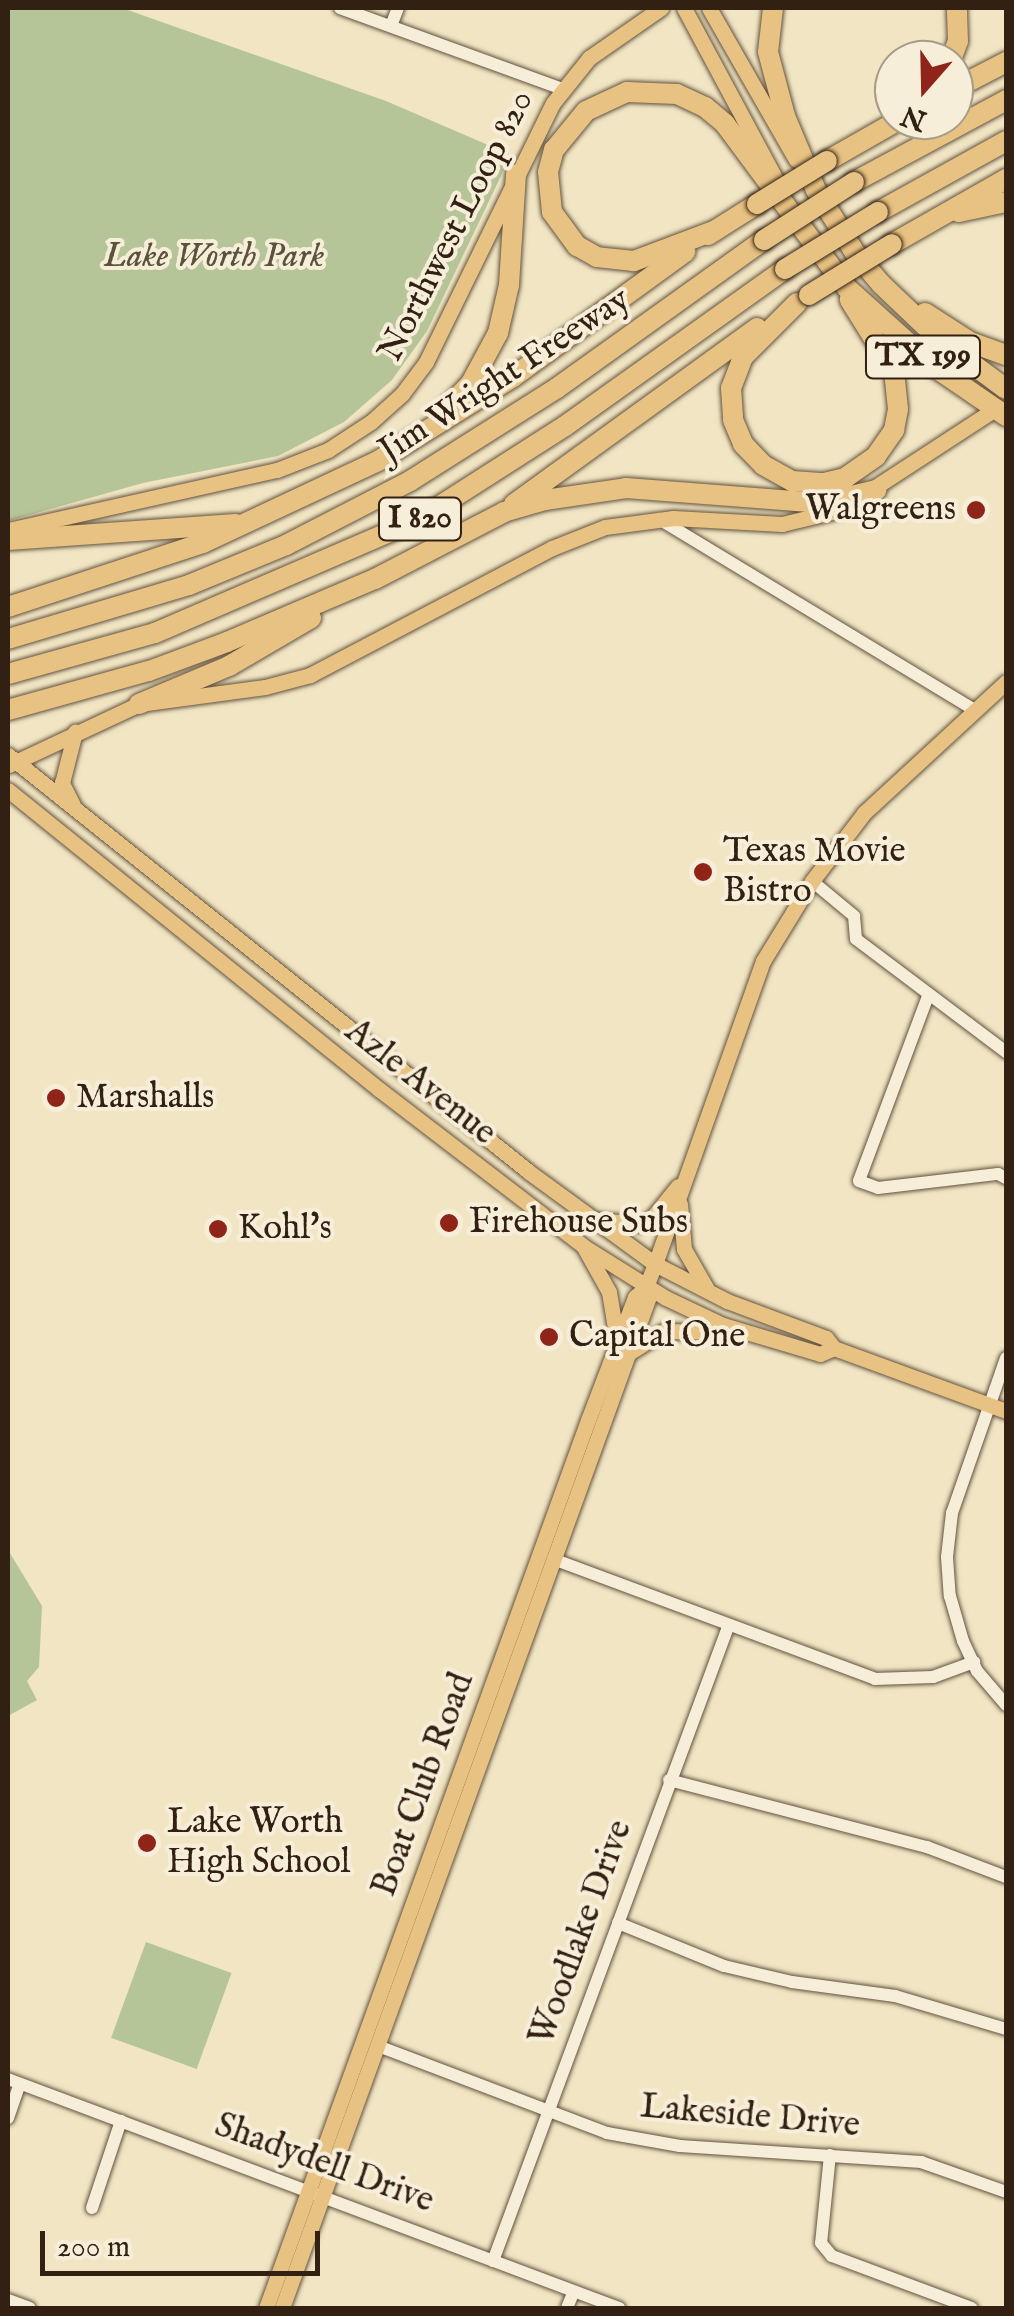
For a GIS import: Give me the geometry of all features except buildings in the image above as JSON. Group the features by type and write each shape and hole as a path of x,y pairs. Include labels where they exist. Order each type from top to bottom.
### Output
{"highway":[{"path":"774,8 768,32 772,68 816,190"},
{"path":"956,8 958,40"},
{"path":"974,79 1006,62"},
{"path":"716,230 634,261 597,257 577,246 552,212 548,172 554,150 568,129 606,98 652,89 678,94 705,107 725,124 768,186 789,207"},
{"name":"Jim Wright Freeway","path":"8,639 66,626 189,585 286,544 392,490 490,434 764,240 854,182 1006,100"},
{"path":"850,148 874,129"},
{"path":"8,607 121,573 252,522 409,444 513,378 597,312 716,230 874,134"},
{"name":"Jim Wright Freeway","path":"8,674 155,633 418,520 564,426 784,269 1006,141"},
{"path":"409,444 462,396 498,333 508,285 516,174"},
{"path":"138,704 244,658 375,579 504,512 803,299 1006,179"},
{"name":"TX 199","path":"816,190 855,254 915,318 1006,388"},
{"path":"947,214 1006,202"},
{"name":"TX 199","path":"789,207 848,288 936,368 1001,413"},
{"path":"855,254 925,313 970,342 1006,356"},
{"path":"803,299 743,357 731,388 733,420 743,444 763,465 792,480 824,483 846,478 876,456 894,430 898,409 894,372 850,301 848,288"},
{"path":"504,512 562,497 626,488 822,503 876,490"},
{"path":"8,540 252,522"},
{"path":"8,710 188,657 375,579"}],"main road":[{"path":"622,32 637,8"},
{"name":"Northwest Loop 820","path":"8,530 277,470 344,441 386,409 426,362 516,174 563,89 590,58 661,8"},
{"name":"TX 199","path":"684,8 789,207"},
{"name":"TX 199","path":"709,8 816,190"},
{"path":"11,761 138,704 299,679 580,535 616,524 659,518 782,524 840,510 1001,413"},
{"name":"Boat Club Road","path":"282,2308 316,2193 622,1350 648,1300 646,1286 754,982 812,881 864,813 1006,682"},
{"path":"74,809 62,783 75,732"},
{"name":"Azle Avenue","path":"11,761 454,1112 655,1264 709,1292 826,1338 834,1348 999,1408"},
{"name":"Azle Avenue","path":"8,790 435,1134 583,1246 685,1308 774,1343 820,1354 834,1348"},
{"path":"8,807 48,823"},
{"path":"380,1090 398,1067"},
{"path":"435,1134 454,1112"},
{"path":"684,1180 680,1200 684,1250 709,1292"},
{"name":"Azle Avenue","path":"586,1215 624,1226 640,1224 652,1218 684,1180"},
{"path":"583,1246 614,1304 622,1350 677,1328 710,1329 774,1343"},
{"name":"Boat Club Road","path":"266,2308 378,2046 553,1559 622,1350"}],"street":[{"path":"340,8 563,89"},
{"path":"392,26 398,8"},
{"path":"659,518 974,710"},
{"path":"812,881 854,916 856,939 1006,1052"},
{"path":"928,996 858,1181 878,1188 998,1174 1006,1178"},
{"path":"1006,1358 999,1408 952,1513 946,1557 956,1618 974,1662 1006,1705"},
{"path":"553,1559 876,1680 933,1677 974,1662"},
{"name":"Woodlake Drive","path":"494,2260 728,1627"},
{"path":"669,1780 927,1847 1006,1876"},
{"path":"618,1923 724,1966 792,1982 895,1996 1006,2029"},
{"name":"Lakeside Drive","path":"378,2046 550,2112 645,2141 922,2162 1006,2192"},
{"path":"8,2118 14,2081"},
{"name":"Shadydell Drive","path":"14,2081 619,2308"},
{"path":"92,2208 121,2121"},
{"path":"830,2154 820,2244 832,2256 972,2308"},
{"path":"567,2308 573,2293"},
{"path":"8,2300 30,2308"}],"green space":[{"name":"Lake Worth Park","path":"8,8 122,8 386,101 511,155 427,331 392,380 344,422 278,456 143,483 8,521"},
{"path":"8,1550 42,1606 39,1667 27,1681 37,1700 8,1716"},
{"path":"146,1942 232,1973 197,2069 111,2038"}],"place":[{"name":"Walgreens","path":"976,510"},
{"name":"Texas Movie Bistro","path":"703,872"},
{"name":"Marshalls","path":"56,1098"},
{"name":"Firehouse Subs","path":"449,1223"},
{"name":"Kohl's","path":"218,1229"},
{"name":"Capital One","path":"549,1337"},
{"name":"Lake Worth High School","path":"147,1843"}]}
